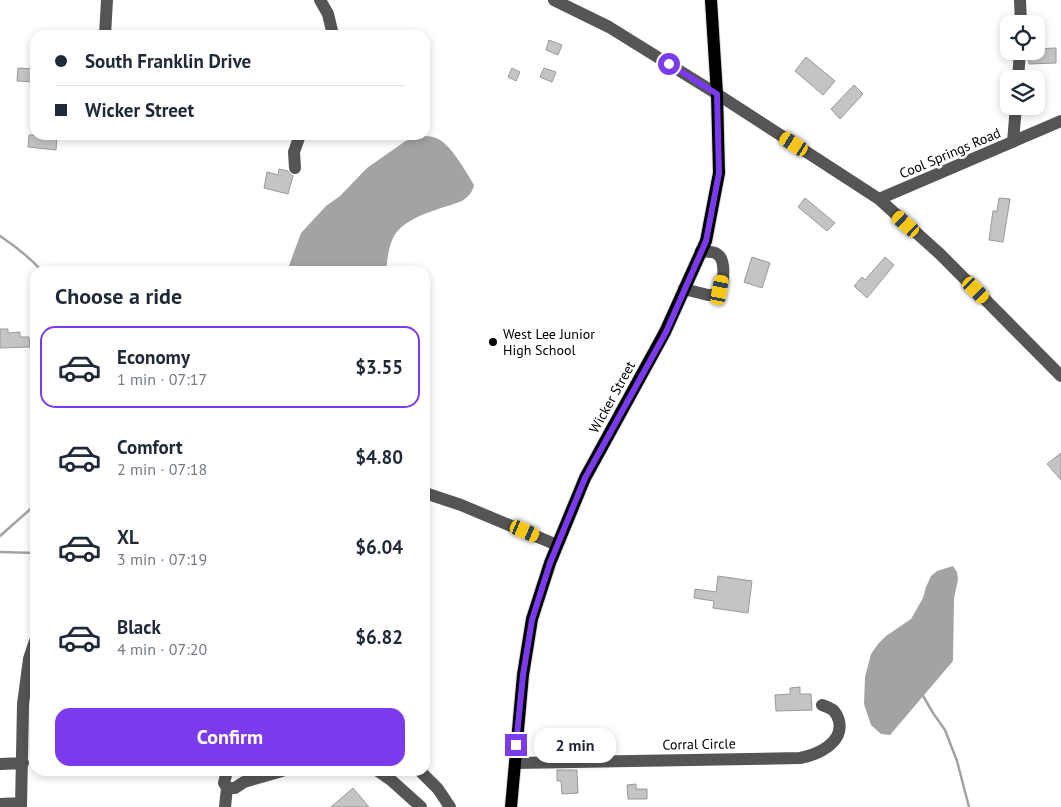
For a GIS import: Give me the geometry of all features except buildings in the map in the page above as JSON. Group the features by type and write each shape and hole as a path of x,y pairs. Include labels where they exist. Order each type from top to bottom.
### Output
{"main road":[{"name":"Wicker Street","path":"510,807 523,675 532,620 550,563 585,478 666,332 706,241 719,173 717,94 711,0"}],"street":[{"path":"105,30 107,0"},
{"path":"320,0 328,14 332,30"},
{"path":"554,0 609,28 717,94 879,200 941,255 1061,376"},
{"path":"1020,0 1021,15"},
{"path":"1013,142 1015,115"},
{"name":"Cool Springs Road","path":"879,200 1061,121"},
{"path":"295,168 294,152 298,140"},
{"path":"684,289 708,295 714,295 720,290 723,262 717,253 701,251"},
{"path":"430,495 461,504 557,545"},
{"path":"0,804 21,805 23,704 30,656"},
{"name":"Corral Circle","path":"515,763 809,757 825,749 838,735 840,726 838,718 833,710 822,705"},
{"path":"0,764 23,763"},
{"path":"225,807 227,788 224,783 226,776"},
{"path":"227,788 235,788 244,782 265,776"},
{"path":"385,776 422,807"},
{"path":"425,776 438,789 447,806"}],"shaded area":[{"path":"430,136 445,143 474,185 468,196 462,201 417,217 402,227 392,241 387,266 289,266 301,233 326,206 340,196 367,168 408,140 430,140"},
{"path":"953,566 957,572 958,579 954,599 953,661 890,735 881,734 871,725 864,704 865,677 871,654 886,636 911,619 923,598 931,576 937,571"}],"waterway":[{"path":"0,236 37,266"},
{"path":"0,536 30,509"},
{"path":"0,552 30,553"},
{"path":"922,694 945,730 957,761 969,807"}],"place":[{"name":"West Lee Junior High School","path":"493,342"}],"route":[{"path":"516,745 523,675 532,620 550,563 585,478 666,332 706,241 719,173 717,94 669,64"}]}
